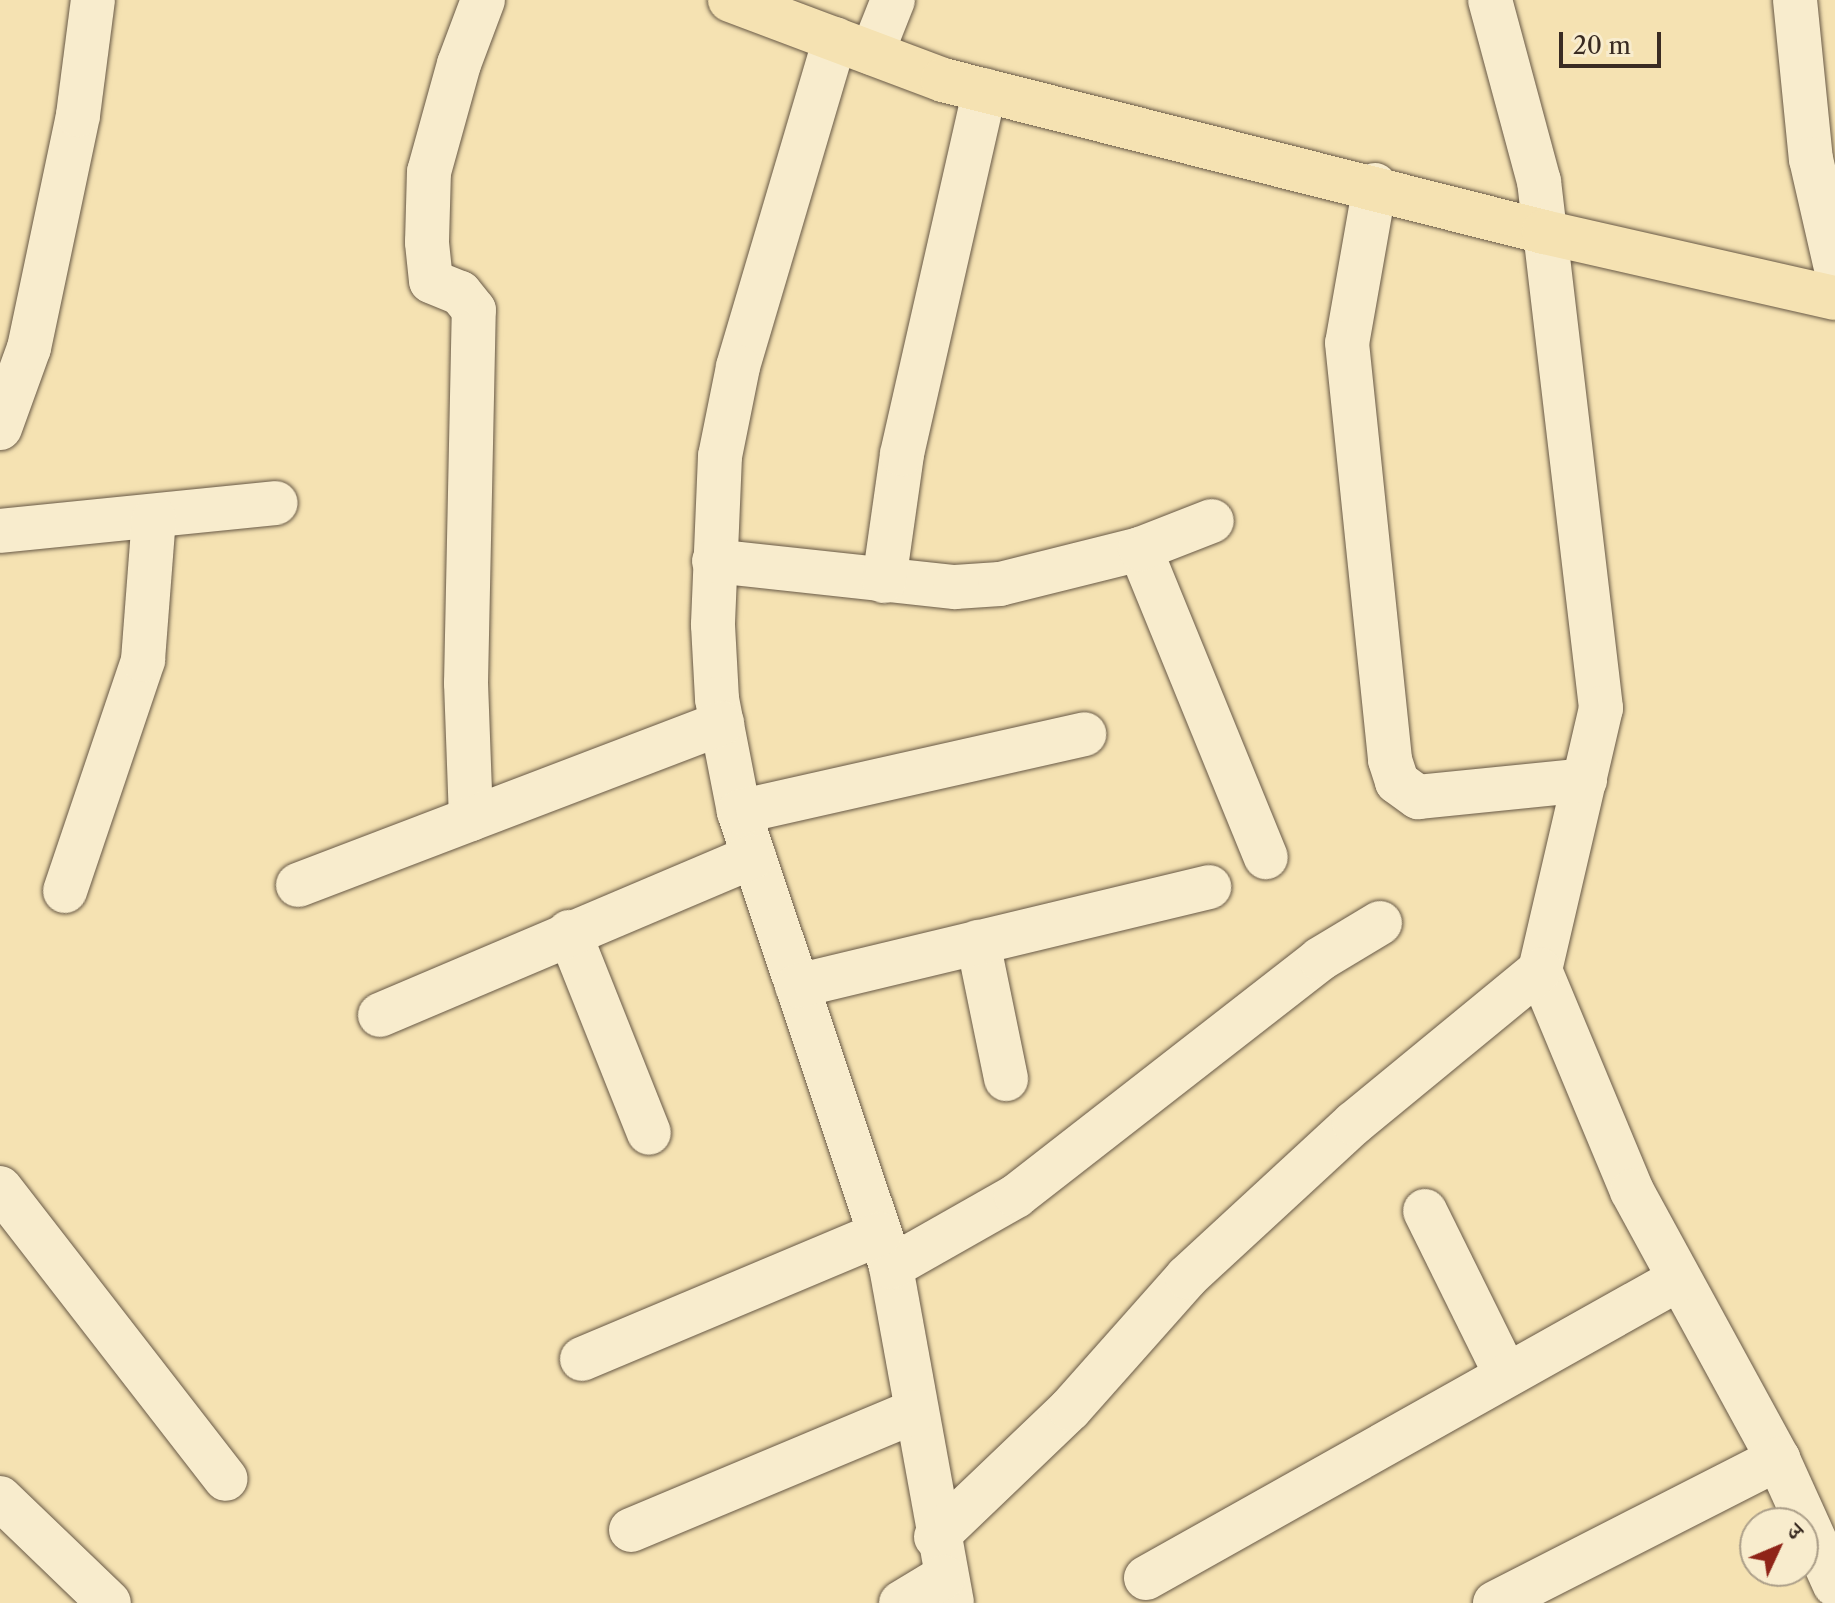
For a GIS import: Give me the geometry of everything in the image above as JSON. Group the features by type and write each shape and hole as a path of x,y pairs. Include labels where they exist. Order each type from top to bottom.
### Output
{"highway":[{"path":"730,0 985,90 1375,185 1544,232 1835,298"}],"street":[{"path":"0,428 29,348 78,115 93,0"},
{"path":"471,819 466,683 474,310 469,300 431,281 428,186 459,64 483,0"},
{"path":"893,0 854,46 738,367 720,456 713,625 722,723 739,812 885,1250 944,1572"},
{"path":"1490,0 1530,143 1544,232 1601,708 1540,970 1632,1191 1778,1459 1835,1585"},
{"path":"1795,0 1811,159 1835,264"},
{"path":"884,581 902,454 950,224 985,90"},
{"path":"1375,185 1347,343 1390,760 1397,782 1418,797 1585,780"},
{"path":"0,531 154,518 276,503"},
{"path":"65,891 143,660 154,518"},
{"path":"714,561 884,581 1000,584 1140,549 1212,521"},
{"path":"1140,549 1266,857"},
{"path":"298,885 722,723"},
{"path":"739,812 1084,734"},
{"path":"380,1015 569,932 754,856"},
{"path":"797,986 1209,887"},
{"path":"582,1359 885,1250 1016,1196 1320,959 1380,923"},
{"path":"569,932 649,1133"},
{"path":"978,942 1006,1079"},
{"path":"901,1603 944,1572 1070,1409 1198,1267 1354,1123 1540,970"},
{"path":"0,1188 226,1479"},
{"path":"1425,1211 1505,1373"},
{"path":"1146,1578 1505,1373 1679,1279"},
{"path":"631,1530 913,1412"},
{"path":"1495,1603 1778,1459"},
{"path":"0,1498 109,1603"}]}
